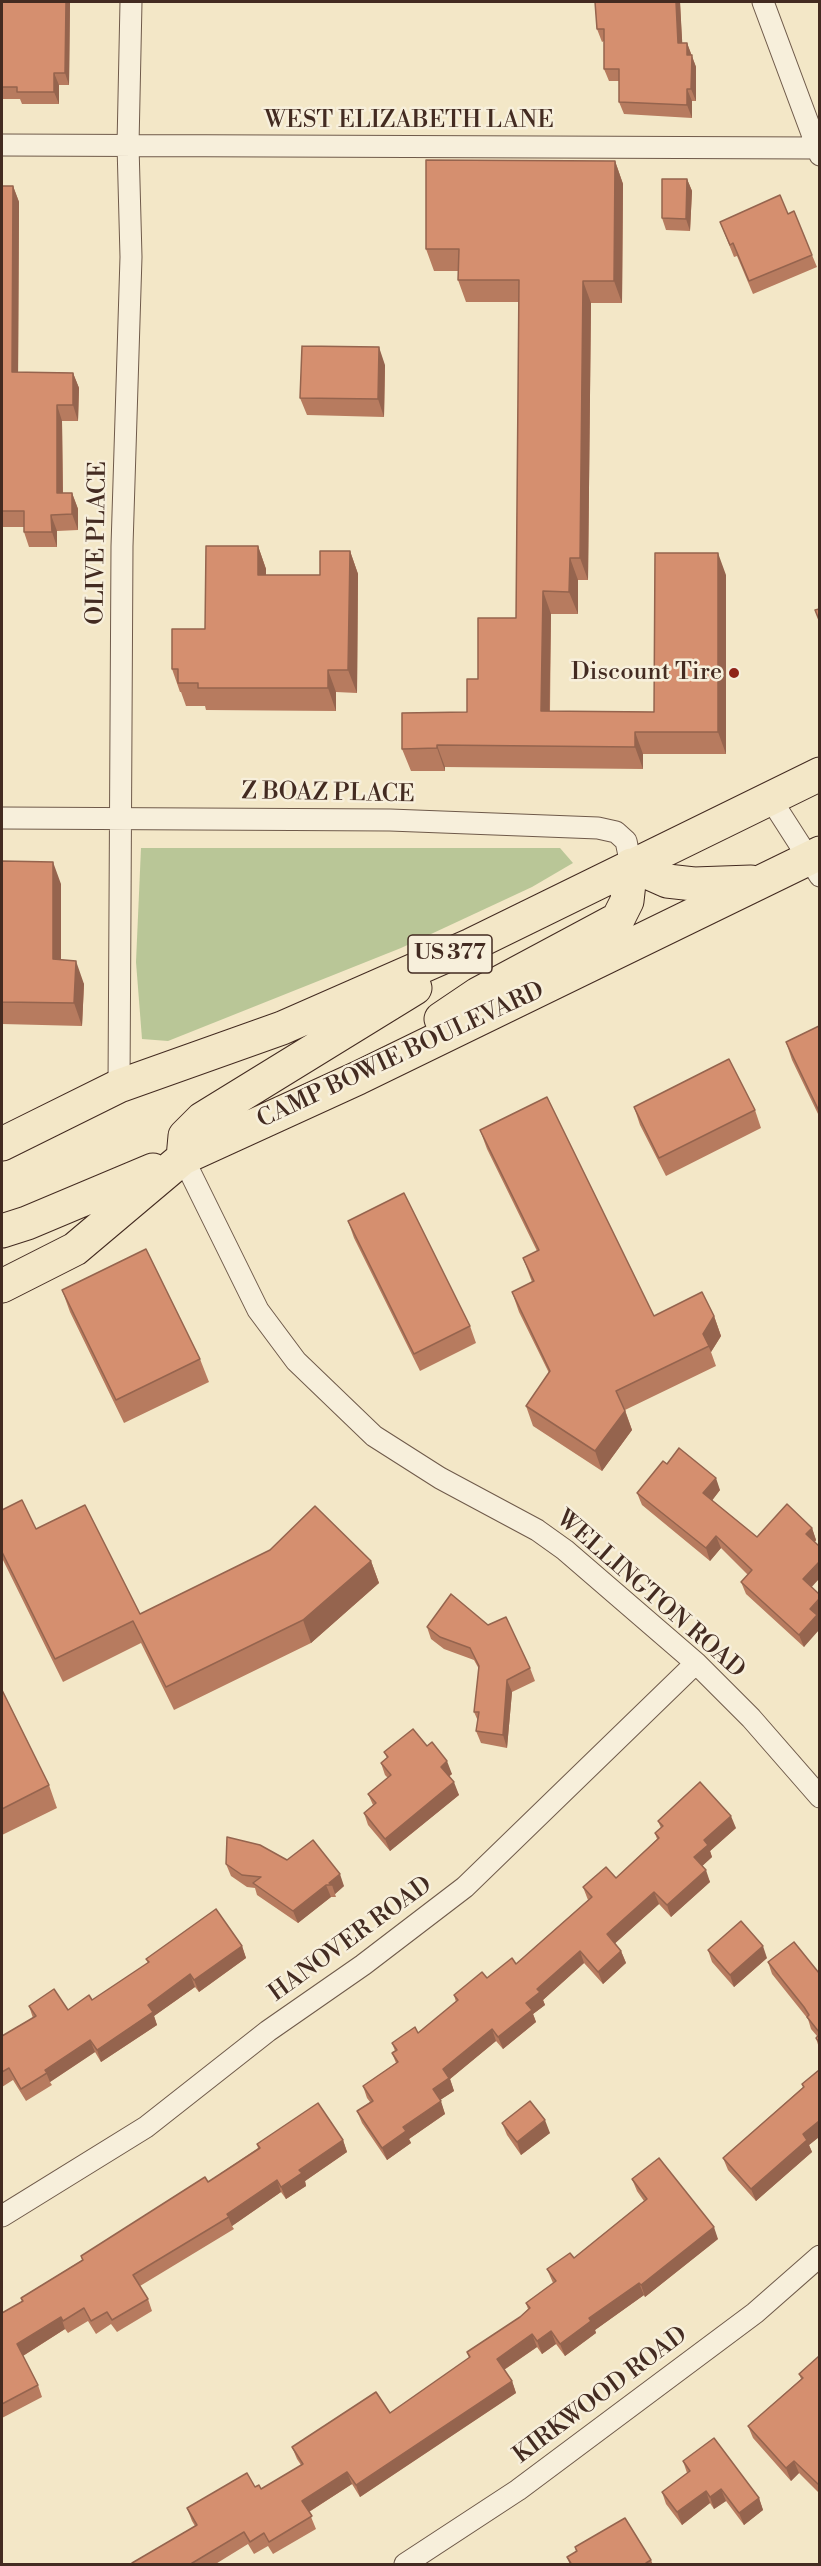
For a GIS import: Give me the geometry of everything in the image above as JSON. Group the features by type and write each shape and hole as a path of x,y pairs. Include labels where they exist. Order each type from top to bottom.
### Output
{"main road":[{"name":"US 377","path":"2,1144 119,1086 282,1028 471,945 819,774"},
{"name":"CAMP BOWIE BOULEVARD","path":"2,1286 75,1250 183,1158 427,1045 762,882 816,863"},
{"path":"427,1045 441,1020 478,994 618,919 627,901 631,866 667,881 694,884 762,882"},
{"path":"2,1231 27,1223 183,1158 185,1136 202,1119 432,978 471,945"},
{"path":"2,1123 119,1086"}],"street":[{"name":"OLIVE PLACE","path":"119,1086 122,546 131,257 128,145 131,2"},
{"path":"763,2 818,151"},
{"name":"WEST ELIZABETH LANE","path":"2,145 818,151"},
{"path":"770,798 816,863"},
{"name":"Z BOAZ PLACE","path":"2,818 390,820 598,828 616,832 626,841 631,866"},
{"name":"WELLINGTON ROAD","path":"183,1158 258,1310 296,1361 374,1436 466,1493 537,1530 696,1663 751,1718 819,1797"},
{"name":"HANOVER ROAD","path":"2,2216 146,2127 268,2031 363,1965 465,1887 696,1663"},
{"name":"KIRKWOOD ROAD","path":"405,2565 518,2490 572,2450 755,2313 819,2256"}],"green space":[{"path":"141,848 560,848 573,863 532,887 401,948 168,1041 142,1039 136,962"}],"building":[{"path":"2,2 66,2 65,73 54,73 54,92 17,92 17,87 2,87"},
{"path":"595,2 676,2 678,43 687,43 687,55 692,55 691,89 687,89 687,105 619,102 619,69 604,69 604,29 597,29"},
{"path":"426,160 615,161 614,281 583,281 580,558 570,558 569,592 543,591 541,711 654,712 655,553 718,553 718,732 635,732 635,747 437,745 437,748 402,749 402,713 467,712 467,679 478,679 478,618 516,618 519,280 458,280 459,249 426,249"},
{"path":"662,179 687,179 686,219 662,218"},
{"path":"2,186 13,186 12,372 73,373 73,405 57,405 57,493 72,493 72,514 51,515 52,532 24,532 24,511 2,511"},
{"path":"780,195 788,214 794,211 812,255 749,281 733,243 730,245 720,222"},
{"path":"302,346 379,347 378,399 300,398"},
{"path":"206,546 258,546 258,575 320,575 320,551 350,551 348,670 328,670 328,688 198,688 198,683 178,683 178,669 172,669 172,629 205,629"},
{"path":"2,861 53,862 53,959 76,961 74,1003 2,1002"},
{"path":"819,1026 819,1111 786,1042"},
{"path":"729,1059 755,1110 659,1158 634,1107"},
{"path":"547,1097 654,1316 702,1292 714,1316 703,1334 709,1346 616,1391 625,1411 595,1451 526,1406 550,1371 512,1292 534,1281 523,1258 539,1250 480,1130"},
{"path":"404,1193 470,1326 414,1354 348,1221"},
{"path":"146,1249 200,1359 116,1400 62,1290"},
{"path":"679,1448 716,1478 703,1493 757,1537 787,1504 812,1528 806,1534 819,1546 819,1562 803,1579 819,1594 819,1599 810,1609 817,1615 799,1635 741,1582 752,1570 716,1536 706,1548 637,1493 663,1461 667,1464"},
{"path":"22,1500 36,1529 85,1505 140,1614 270,1550 315,1506 371,1561 303,1620 166,1687 133,1621 55,1659 2,1552 2,1510"},
{"path":"451,1594 488,1625 506,1617 530,1668 507,1680 503,1735 476,1731 479,1712 474,1712 479,1666 470,1648 440,1637 427,1627"},
{"path":"2,1690 49,1785 2,1809"},
{"path":"413,1729 427,1746 432,1742 447,1761 441,1767 454,1782 385,1839 364,1813 376,1803 368,1794 391,1775 381,1763 388,1757 384,1752"},
{"path":"700,1782 731,1816 704,1840 708,1845 694,1857 706,1870 667,1905 654,1892 607,1934 621,1951 598,1972 580,1951 537,1989 540,1992 526,2003 532,2010 498,2037 492,2029 443,2069 449,2078 433,2089 441,2101 403,2127 406,2131 382,2148 357,2111 373,2101 363,2086 398,2062 392,2053 397,2050 392,2043 415,2027 418,2033 458,2000 454,1995 482,1972 487,1978 512,1958 516,1964 592,1897 583,1887 606,1867 616,1878 659,1838 655,1833 663,1826 658,1821"},
{"path":"227,1837 260,1845 287,1860 313,1840 340,1874 329,1883 332,1885 326,1885 293,1911 253,1883 261,1877 242,1875 226,1864"},
{"path":"216,1909 242,1946 194,1980 190,1974 148,2005 153,2012 97,2050 90,2040 45,2070 47,2073 21,2089 9,2068 2,2072 2,2036 36,2016 29,2006 54,1989 68,2010 89,1995 92,2000 149,1962 146,1959"},
{"path":"741,1921 763,1946 730,1975 708,1950"},
{"path":"794,1942 819,1973 819,2032 807,2017 809,2015 804,2007 768,1962"},
{"path":"819,2070 819,2121 803,2134 807,2140 751,2189 723,2158 804,2087 802,2084"},
{"path":"530,2101 545,2120 517,2142 502,2123"},
{"path":"318,2103 343,2140 299,2170 302,2173 281,2187 277,2180 227,2214 229,2217 133,2275 148,2299 112,2320 107,2312 91,2321 84,2308 63,2321 61,2317 17,2344 38,2385 2,2404 2,2313 23,2301 21,2298 83,2260 81,2256 205,2177 208,2182 260,2148 257,2144"},
{"path":"659,2158 714,2227 641,2285 639,2283 589,2318 591,2321 560,2344 551,2331 537,2341 532,2334 497,2359 512,2381 356,2485 347,2472 302,2501 312,2516 269,2542 264,2533 250,2542 244,2532 189,2565 133,2565 132,2563 197,2525 187,2508 247,2473 255,2487 259,2485 261,2489 303,2464 292,2447 376,2392 390,2413 470,2357 467,2352 520,2317 530,2308 526,2303 556,2281 547,2269 570,2253 574,2258 647,2199 632,2179"},
{"path":"819,2356 819,2485 794,2461 786,2468 748,2426 803,2378 799,2374"},
{"path":"714,2438 759,2498 739,2513 721,2489 710,2497 706,2491 677,2512 662,2492 690,2471 683,2461"},
{"path":"625,2518 651,2560 646,2563 647,2565 572,2565 567,2557 577,2551 575,2547"}],"place":[{"name":"Discount Tire","path":"734,673"}]}
